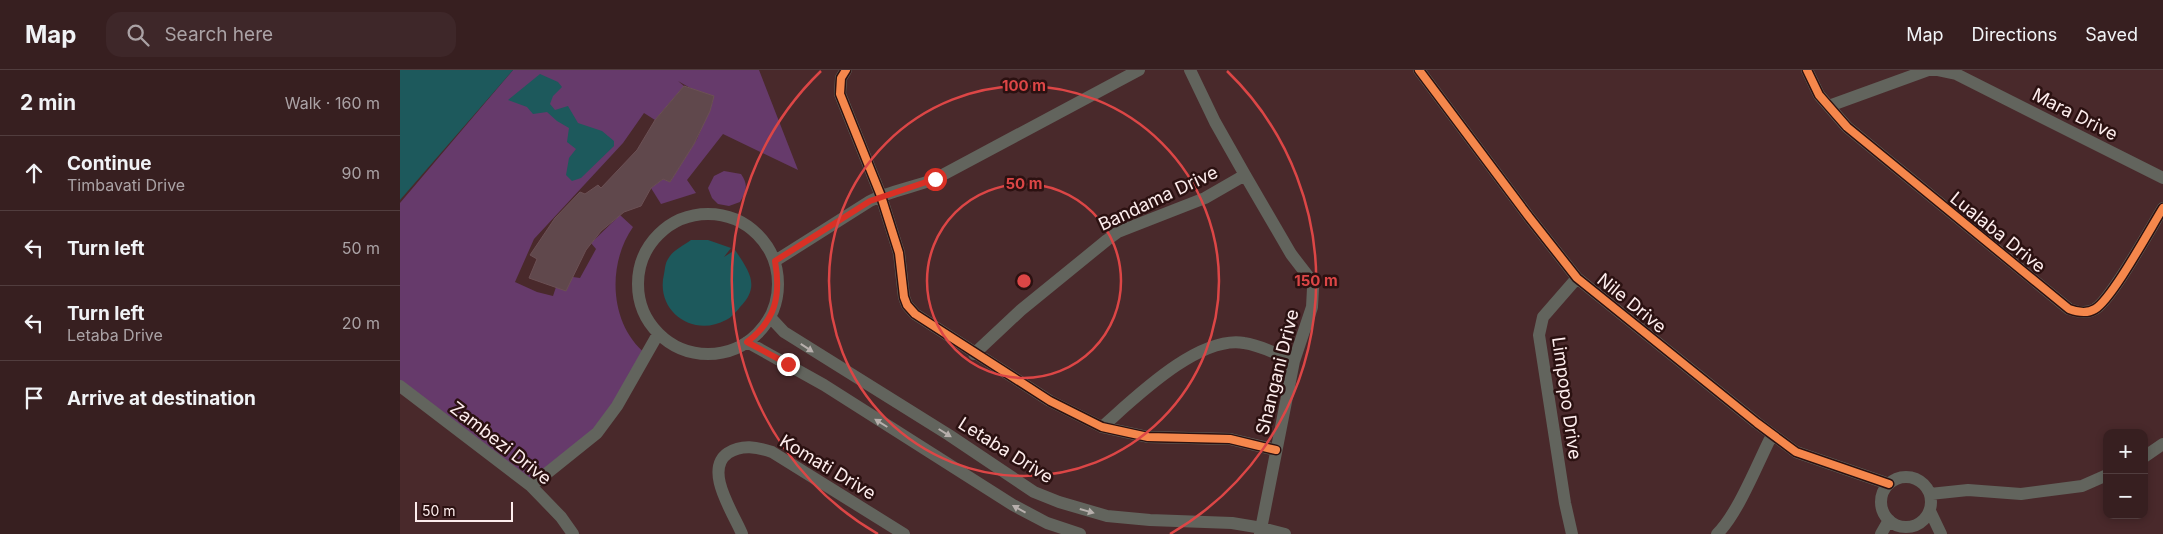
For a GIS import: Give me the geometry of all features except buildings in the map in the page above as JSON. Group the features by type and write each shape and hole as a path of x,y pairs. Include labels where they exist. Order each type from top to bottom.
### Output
{"street":[{"path":"846,70 841,78 840,94 881,196 899,253 904,297 907,305 915,314 1050,402 1102,427 1148,437 1230,439 1276,450"},
{"path":"775,261 881,196 935,179 1139,70"},
{"name":"Shangani Drive","path":"1190,70 1215,122 1245,175 1291,254 1311,280 1314,296 1294,361 1261,531"},
{"name":"Nile Drive","path":"1420,70 1529,217 1577,278 1772,435 1796,452 1889,484"},
{"name":"Lualaba Drive","path":"1807,70 1819,95 1847,127 2069,309 2077,312 2091,311 2106,301 2163,208"},
{"name":"Mara Drive","path":"1829,106 1928,70 1948,72 1956,74 2163,178"},
{"name":"Bandama Drive","path":"974,354 1021,310 1118,232 1205,198 1245,175"},
{"path":"694,215 719,215 743,223 762,240 775,261 778,280 777,299 770,317 760,331 747,342 725,352 702,354 686,351 671,344 658,334 644,314 638,289 640,264 652,242 670,225 694,215"},
{"name":"Limpopo Drive","path":"1572,534 1565,503 1539,335 1543,317 1577,278"},
{"name":"Letaba Drive","path":"770,317 784,332 949,435 1034,492 1059,502 1107,516 1150,520 1232,523 1261,531 1285,534"},
{"path":"531,486 597,433 617,406 658,334"},
{"path":"747,342 824,385 1013,506 1047,523 1080,534"},
{"path":"1102,427 1171,368 1222,344 1244,343 1294,361"},
{"name":"Zambezi Drive","path":"400,386 531,486 561,517 573,534"},
{"path":"1717,534 1725,526 1733,512 1772,435"},
{"path":"2148,454 2163,444"},
{"name":"Komati Drive","path":"742,534 722,493 719,473 719,466 724,456 742,447 758,448 772,452 904,534"},
{"path":"1930,511 1909,530 1889,520 1882,506 1884,491 1889,484 1903,477 1920,481 1930,494 1930,511 1942,534"},
{"path":"1930,494 1968,490 2021,494 2082,486 2103,477"},
{"path":"1881,534 1889,520"}],"shaded area":[{"path":"513,70 759,70 798,170 723,134 687,180 696,193 661,204 651,188 663,179 670,182 697,139 713,101 678,81 684,86 655,120 644,113 623,143 534,239 515,282 537,292 553,296 556,287 573,277 580,278 596,249 591,243 620,215 633,227 619,258 616,293 625,327 646,354 610,417 531,486 400,387 400,203"},
{"path":"724,171 741,174 746,185 740,202 729,206 718,204 712,198 708,188 714,176"}],"water":[{"path":"400,70 513,70 400,200"},
{"path":"540,74 558,82 562,87 553,96 550,104 555,110 568,106 578,123 602,131 614,141 614,146 581,178 572,181 566,175 569,158 576,149 567,142 569,128 547,112 533,114 527,107 508,100"},
{"path":"691,240 708,240 731,248 724,257 735,250 751,278 750,292 736,312 730,318 713,325 701,326 679,318 671,310 665,299 663,287 667,261 675,251"}],"cycle path":[{"path":"846,70 841,78 840,94 881,196 899,253 904,297 907,305 915,314 1050,401 1102,427 1148,437 1230,439 1276,450"},
{"path":"1419,70 1577,278 1757,423 1796,452 1889,484"},
{"path":"1807,70 1819,95 1847,127 2069,309 2089,312 2102,303 2121,278 2163,208"}],"route":[{"path":"788,364 747,342 766,324 777,299 778,280 775,261 870,201 935,179"}]}
